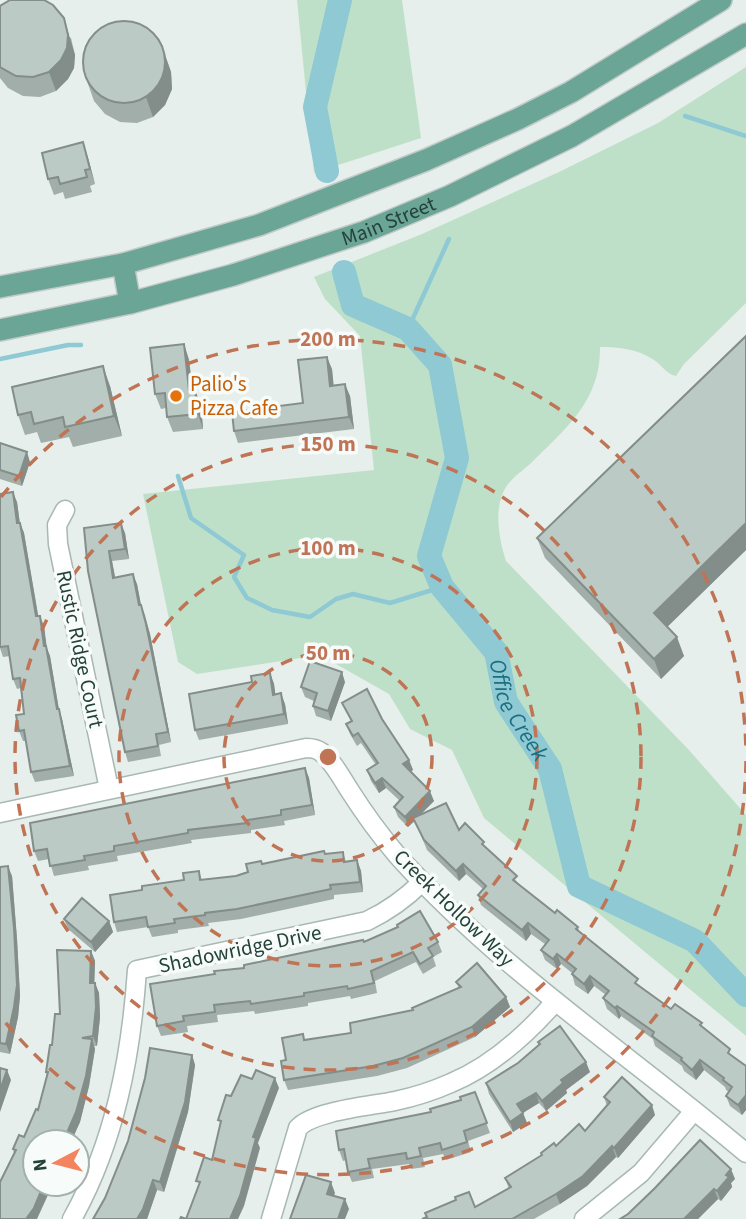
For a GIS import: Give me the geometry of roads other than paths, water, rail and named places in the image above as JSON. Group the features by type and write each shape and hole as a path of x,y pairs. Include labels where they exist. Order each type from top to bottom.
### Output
{"main road":[{"name":"Main Street","path":"0,287 123,264 259,225 426,160 571,92 721,0"},
{"name":"Main Street","path":"0,330 130,303 233,275 364,232 450,196 572,136 746,34"},
{"path":"123,264 130,303"}],"street":[{"name":"Rustic Ridge Court","path":"65,510 57,525 58,544 109,789"},
{"name":"Creek Hollow Way","path":"109,789 314,748 331,762 366,816 422,882 486,944 746,1153"},
{"path":"0,813 109,789"},
{"name":"Shadowridge Drive","path":"72,1219 102,1154 119,1099 133,1018 137,970 366,921 405,899 422,882"},
{"path":"271,1219 298,1128 303,1122 329,1114 397,1101 453,1082 508,1050 555,1002"},
{"path":"584,1219 641,1173 694,1111"}],"waterway":[{"name":"Office Creek","path":"327,171 315,107 340,0"},
{"path":"685,116 746,136"},
{"path":"408,329 449,239"},
{"name":"Office Creek","path":"344,272 353,305 408,329 440,365 457,458 429,556 442,587 496,652 506,702 550,769 579,886 695,941 746,995"},
{"path":"0,359 68,345 81,345"},
{"path":"178,476 191,518 244,555 234,577 247,598 272,610 310,617 336,599 353,594 390,603 442,587"}],"place":[{"name":"Palio's Pizza Cafe","path":"176,396"}]}
